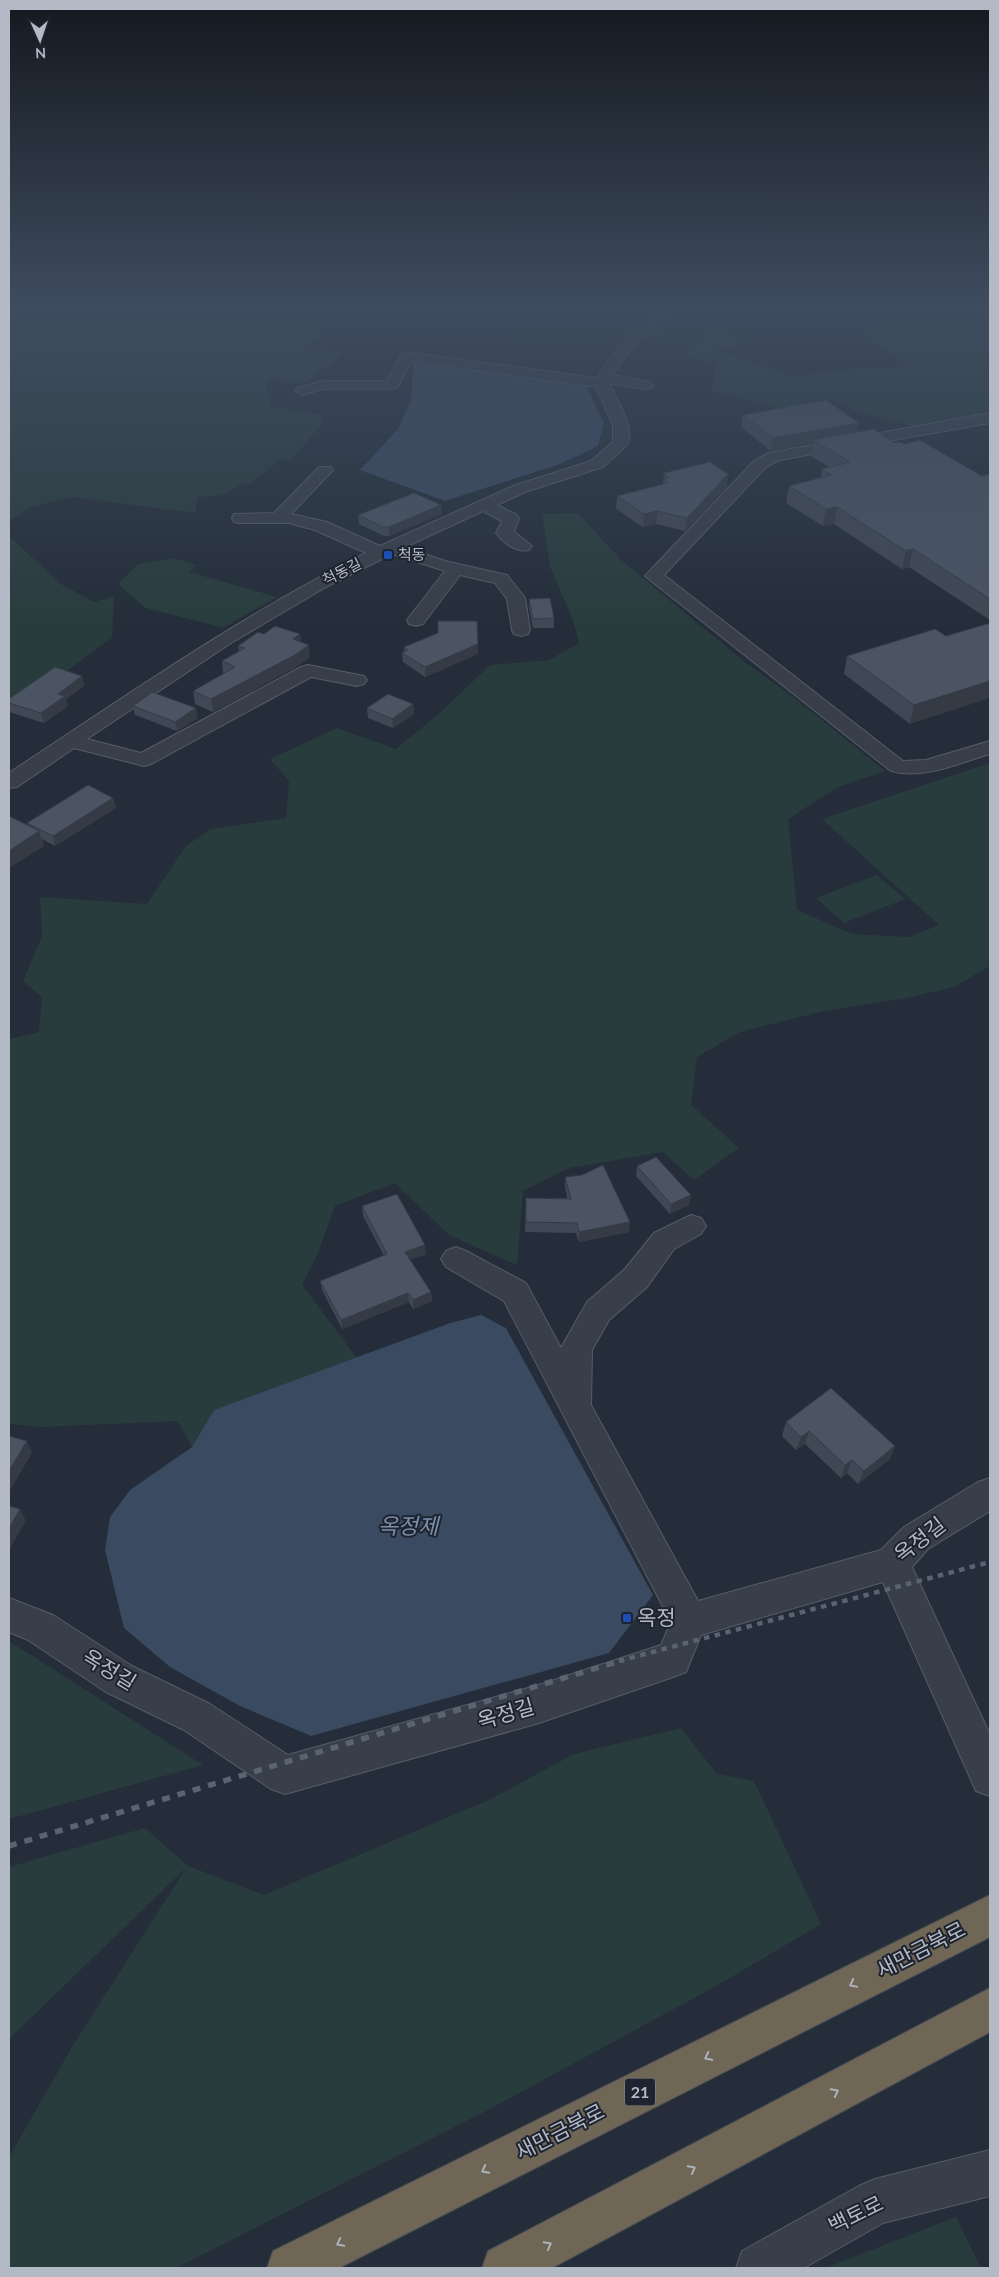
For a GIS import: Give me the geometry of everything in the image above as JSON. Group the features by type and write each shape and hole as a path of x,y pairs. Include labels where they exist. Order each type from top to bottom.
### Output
{"highway":[{"name":"새만금북로","path":"290,2268 990,1915"},
{"path":"506,2268 990,2009"}],"street":[{"name":"척동길","path":"9,782 224,639 320,583 483,504 519,489 597,464 621,444 620,425 616,413"},
{"path":"990,418 775,456 760,464 654,576 898,767 928,766 990,747"},
{"path":"279,518 290,503 314,484 325,470"},
{"path":"483,504 511,519 505,533 523,546"},
{"path":"240,518 289,518 322,526 386,550 501,580 516,598 521,630"},
{"path":"416,620 456,569"},
{"path":"70,741 144,760 192,732 259,700 308,672 357,680"},
{"path":"576,1407 576,1349 598,1311 636,1278 664,1241 691,1226"},
{"path":"456,1258 515,1292 689,1621"},
{"name":"옥정길","path":"9,1615 40,1627 119,1680 197,1717 285,1775 539,1704 673,1659 689,1621 892,1564 916,1538 990,1493"},
{"path":"892,1564 990,1777"},
{"name":"백토로","path":"759,2268 875,2202 990,2173"}],"shaded area":[{"path":"9,413 312,413 323,415 320,427 290,460 281,459 250,484 240,485 224,495 198,497 195,513 72,497 31,507 9,521"},
{"path":"862,413 989,413 916,427"},
{"path":"578,513 622,561 746,663 797,700 885,771 838,787 788,819 797,910 852,934 909,937 939,925 822,819 990,763 990,966 954,987 906,998 820,1012 740,1032 697,1057 691,1105 739,1148 694,1180 663,1152 569,1168 523,1191 517,1265 449,1235 395,1183 335,1206 318,1253 302,1285 357,1358 215,1410 192,1447 178,1421 41,1427 9,1424 9,1039 39,1032 42,997 23,981 42,936 40,897 147,904 186,846 210,829 286,818 289,781 270,759 337,728 396,749 443,710 490,665 549,660 579,643 573,620 550,567 542,514"},
{"path":"9,536 61,584 94,602 114,596 112,638 9,713"},
{"path":"174,558 196,565 189,572 277,597 223,628 146,608 118,584 138,564"},
{"path":"877,875 905,899 844,923 816,898"},
{"path":"9,1641 203,1765 9,1819"},
{"path":"681,1728 717,1774 754,1781 821,1924 718,1985 488,2110 176,2268 9,2268 9,2157 72,2047 186,1868 9,2039 9,1867 145,1828 188,1866 264,1895 489,1800 574,1754"},
{"path":"956,2217 981,2268 825,2268"}],"water":[{"path":"405,413 599,413 604,423 598,446 560,464 445,501 360,470 398,429"},
{"name":"옥정제","path":"481,1315 506,1328 653,1595 609,1653 311,1736 240,1706 170,1667 124,1628 105,1550 110,1517 130,1490 192,1447 214,1410 450,1323"}],"building":[{"path":"753,413 845,413 859,423 773,438 743,415"},
{"path":"874,429 895,443 900,442 904,444 920,440 982,476 990,474 990,599 913,549 906,551 837,507 826,509 789,486 831,475 822,469 850,462 813,440"},
{"path":"710,462 728,474 687,518 657,511 644,514 617,496 668,483 664,479 668,478 664,473"},
{"path":"414,493 441,505 389,527 383,527 358,515"},
{"path":"550,598 554,618 533,619 529,599"},
{"path":"438,621 477,621 478,644 425,667 402,653 408,650 404,647 438,633"},
{"path":"990,623 990,681 914,705 847,656 935,629 946,636"},
{"path":"275,626 300,634 293,639 309,645 295,655 211,699 193,691 235,667 222,661 245,648 238,646 258,632 264,634"},
{"path":"55,667 82,676 58,694 65,696 41,713 9,703 9,699"},
{"path":"152,692 196,708 175,722 133,706"},
{"path":"388,694 413,704 392,719 367,708"},
{"path":"88,785 113,798 53,836 27,823"},
{"path":"9,816 39,831 9,851"},
{"path":"656,1157 691,1195 671,1204 637,1166"},
{"path":"603,1165 630,1222 579,1232 577,1223 526,1222 526,1198 571,1199 565,1177 582,1175"},
{"path":"397,1194 425,1245 405,1252 431,1292 413,1300 408,1293 341,1320 320,1281 387,1254 362,1206"},
{"path":"831,1388 895,1446 864,1471 852,1460 845,1465 809,1431 801,1437 786,1422"},
{"path":"9,1436 27,1441 9,1471"},
{"path":"9,1506 20,1509 9,1529"}],"railway":[{"path":"619,1661 990,1562"},
{"path":"9,1846 623,1660"}],"place":[{"name":"척동","path":"388,555"},
{"name":"옥정","path":"627,1618"}]}
